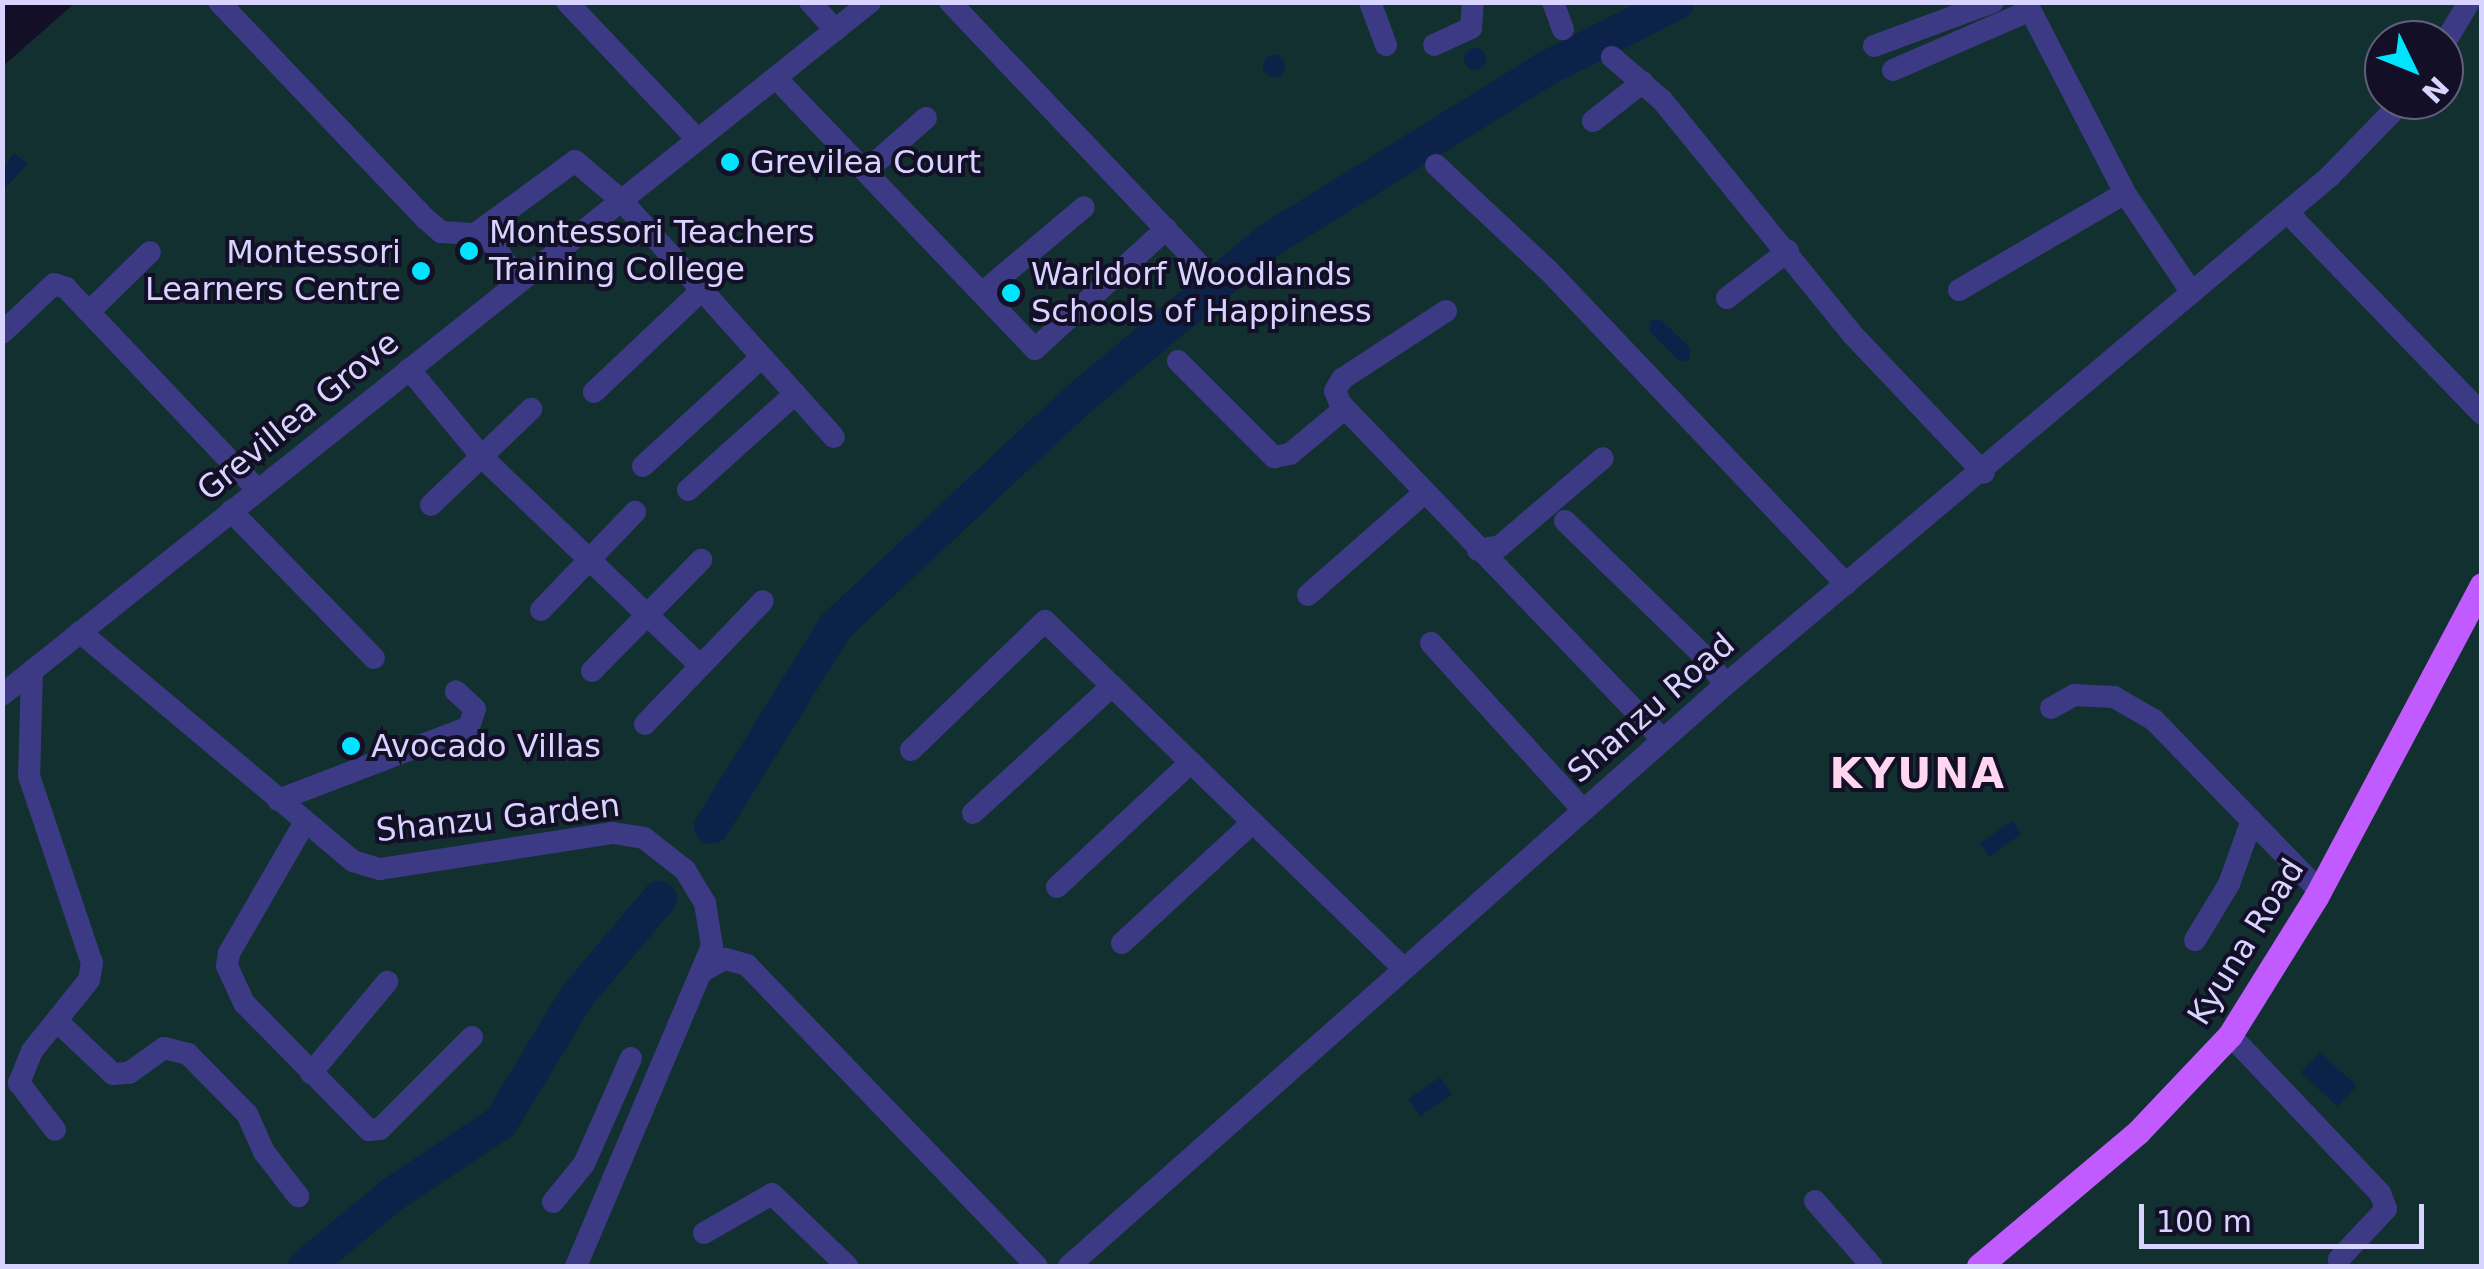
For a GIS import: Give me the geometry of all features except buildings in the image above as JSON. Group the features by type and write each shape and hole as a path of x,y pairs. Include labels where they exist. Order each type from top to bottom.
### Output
{"main road":[{"name":"Kyuna Road","path":"1980,1266 2138,1132 2230,1035 2319,890 2482,585"}],"street":[{"path":"218,2 441,232 478,232 576,161 622,202 834,437"},
{"path":"567,2 697,139"},
{"path":"810,2 835,30"},
{"name":"Grevillea Grove","path":"2,695 870,2"},
{"path":"950,2 1199,264"},
{"path":"1370,2 1386,45"},
{"path":"1434,45 1471,28 1473,2"},
{"path":"1553,2 1562,29"},
{"path":"1874,46 1993,2"},
{"path":"1894,70 2027,7 2125,193 2192,293"},
{"path":"1612,57 1643,82 1788,251 1853,335 1984,473"},
{"path":"776,78 1038,349 1166,229"},
{"path":"1593,121 1643,82"},
{"path":"866,171 926,118"},
{"name":"Shanzu Road","path":"1069,1266 1725,686 1984,473 2362,149 2387,120"},
{"path":"1436,164 1548,270 1846,584"},
{"path":"1959,290 2125,193"},
{"path":"982,293 1084,207"},
{"path":"2288,213 2482,414"},
{"path":"478,232 502,252 519,282"},
{"path":"1727,298 1788,251"},
{"path":"92,309 150,252"},
{"path":"2,334 54,284 92,309 258,490"},
{"path":"594,392 702,290"},
{"path":"1446,312 1342,379 1336,392 1344,409 1663,740"},
{"path":"643,466 762,358"},
{"path":"1178,361 1274,457 1290,454 1344,409"},
{"path":"410,369 482,457 586,562 700,665"},
{"path":"688,490 795,394"},
{"path":"432,506 531,409"},
{"path":"1478,550 1500,546 1603,458"},
{"path":"1308,595 1423,494"},
{"path":"231,511 374,658"},
{"path":"541,610 635,512"},
{"path":"1566,521 1705,657 1725,686"},
{"path":"592,671 701,560"},
{"path":"645,724 763,601"},
{"path":"912,750 1046,621 1404,969"},
{"name":"Shanzu Garden","path":"80,632 353,861 380,868 613,833 644,838 685,870 705,902 712,946 576,1266"},
{"path":"1430,643 1583,810"},
{"path":"32,671 29,776 92,964 89,980 32,1051 18,1082 54,1130"},
{"path":"973,813 1112,686"},
{"path":"278,800 469,727 475,709 456,692"},
{"path":"2052,708 2074,695 2114,697 2154,720 2319,890"},
{"path":"1058,887 1191,762"},
{"path":"305,822 227,966 244,1003 358,1123 380,1129 472,1037"},
{"path":"1122,944 1253,822"},
{"path":"2195,940 2229,884 2251,824"},
{"path":"703,970 725,959 746,965 1036,1266"},
{"path":"311,1074 387,982"},
{"path":"59,1022 113,1074 128,1073 164,1048 188,1054 246,1114 264,1152 298,1196"},
{"path":"2230,1035 2380,1193 2386,1208 2340,1260"},
{"path":"553,1202 578,1175 632,1058"},
{"path":"578,1175 609,1190"},
{"path":"704,1233 772,1194 847,1266"},
{"path":"1815,1201 1872,1266"}],"green space":[{"path":"76,2 2481,3 2481,1266 3,1266 2,67"}],"water":[{"path":"1471,48 1479,48 1486,59 1479,70 1471,70 1464,63 1464,55"},
{"path":"1274,55 1282,58 1282,74 1274,77 1266,74 1263,66 1266,58"},
{"path":"14,153 28,164 5,188 3,168"},
{"path":"1651,320 1661,320 1690,348 1690,360 1679,361 1649,331"},
{"path":"2012,821 2021,834 1989,856 1980,843"},
{"path":"2320,1052 2357,1086 2337,1107 2301,1072"},
{"path":"1440,1077 1452,1094 1420,1117 1408,1099"}],"waterway":[{"path":"711,826 835,626 1072,404 1267,241 1544,69 1676,2"},
{"path":"305,1266 392,1194 500,1122 577,995 659,898"}],"place":[{"name":"Grevilea Court","path":"730,162"},
{"name":"Montessori Teachers Training College","path":"469,251"},
{"name":"Montessori Learners Centre","path":"421,271"},
{"name":"Warldorf Woodlands Schools of Happiness","path":"1011,293"},
{"name":"Avocado Villas","path":"351,746"}],"district":[{"name":"KYUNA","path":"1918,774"}]}
